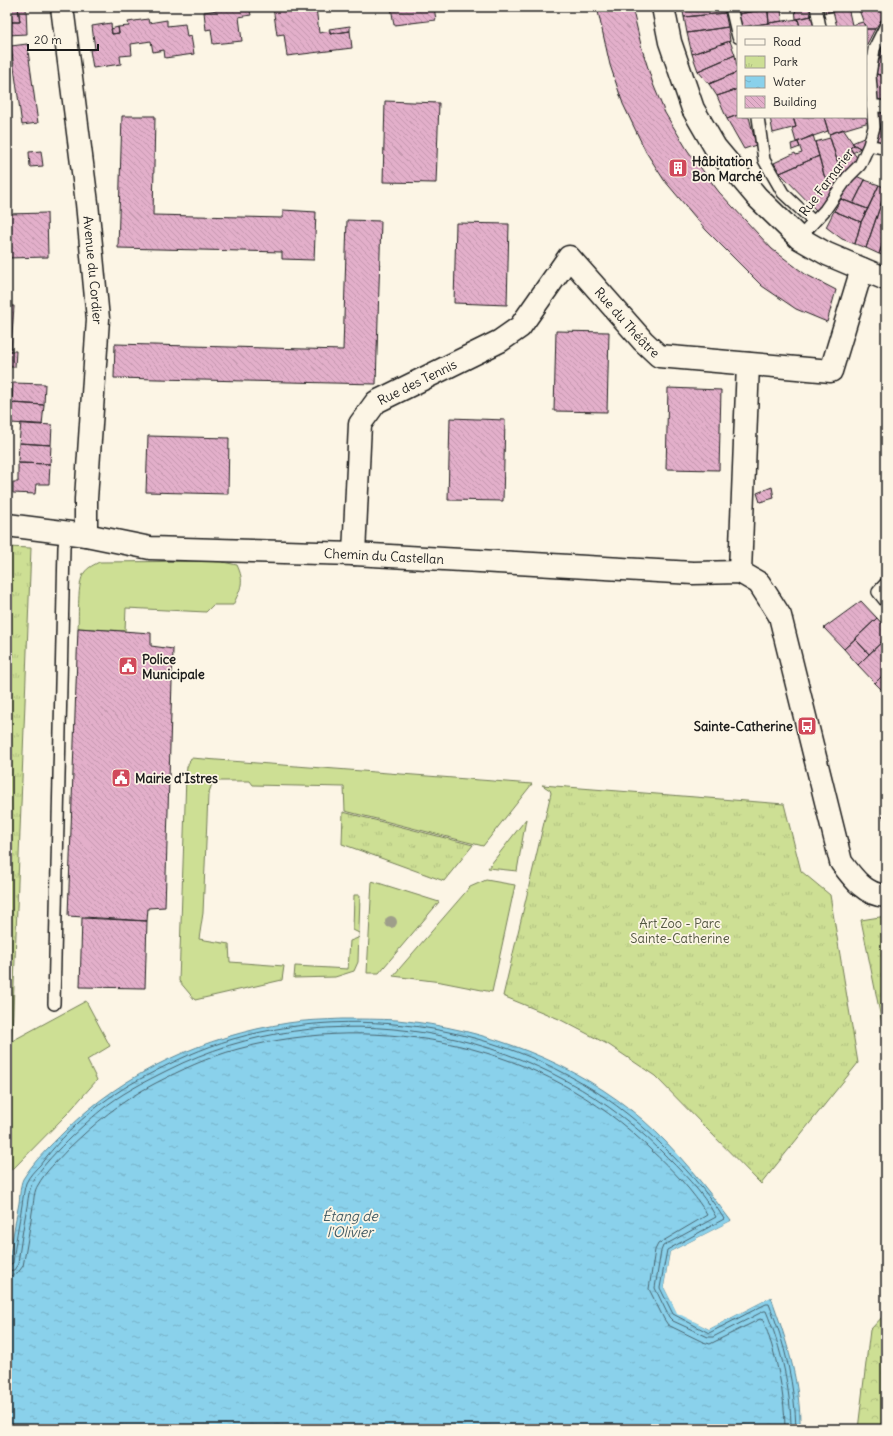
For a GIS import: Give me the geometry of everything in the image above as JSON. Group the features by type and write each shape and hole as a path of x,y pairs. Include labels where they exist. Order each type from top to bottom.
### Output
{"street":[{"name":"Avenue du Cordier","path":"62,7 87,204 98,319 86,499 76,534"},
{"path":"663,7 670,42 693,109 715,147 757,197 799,238 827,254 886,279"},
{"name":"Rue du Théâtre","path":"569,257 659,356 831,371 862,269"},
{"name":"Rue des Tennis","path":"354,554 360,424 376,402 500,341 520,327 569,257"},
{"path":"748,364 740,572 759,584 780,616 841,862 859,885 875,896 886,896"},
{"name":"Chemin du Castellan","path":"7,525 76,534 150,548 354,554 693,573 740,572"}],"lane":[{"path":"731,7 737,33"},
{"path":"816,7 820,26"},
{"name":"Rue Farnarier","path":"799,238 814,222 860,165 869,145 874,127 871,105 870,75 874,49 886,25"},
{"path":"871,105 886,107"},
{"path":"758,118 764,160 784,194 814,222"},
{"path":"869,145 886,149"},
{"path":"54,1004 64,547 76,534"},
{"path":"886,583 878,592 886,602"}],"green space":[{"path":"7,547 31,548 7,1165"},
{"path":"218,561 237,565 241,576 241,585 233,605 213,605 206,612 126,608 125,631 78,628 80,584 87,569 99,562"},
{"path":"191,758 532,784 483,846 345,811 344,787 253,785 250,781 213,781 208,795 203,913 199,939 229,944 230,962 284,966 282,980 195,1000 179,981 186,776 187,767"},
{"name":"Art Zoo - Parc Sainte-Catherine","path":"542,785 784,804 801,871 830,895 858,1063 761,1184 655,1076 609,1045 559,1019 503,996 551,793 550,790"},
{"path":"343,812 473,845 444,881 342,844"},
{"path":"526,819 517,871 488,868"},
{"path":"486,880 515,885 492,992 441,982 393,976 470,887"},
{"path":"372,881 439,902 379,973 367,973"},
{"path":"354,895 360,895 359,933 353,930"},
{"path":"886,916 886,1043 861,920"},
{"path":"359,934 358,962 354,971 335,977 294,978 295,966 348,969 350,941 358,938"},
{"path":"86,1001 110,1046 87,1060 97,1080 67,1114 13,1169 7,1169 7,1066 12,1041"},
{"path":"886,1313 886,1429 858,1429 870,1330"}],"water":[{"name":"Étang de l'Olivier","path":"342,1019 397,1020 430,1024 496,1040 528,1051 589,1081 617,1099 643,1120 679,1156 731,1221 670,1252 664,1287 677,1312 709,1329 771,1297 792,1362 798,1395 800,1429 7,1429 7,1278 21,1184 32,1166 65,1131 88,1110 113,1091 140,1074 168,1060 197,1047 226,1037 257,1029 295,1022"}],"pier":[{"path":"731,1221 732,1222 672,1254 666,1287 678,1311 709,1326 770,1295 771,1297 709,1329 677,1313 664,1287 670,1252"}],"building":[{"path":"7,7 18,7 20,22 7,22"},
{"path":"18,7 26,7 27,34 7,35 7,22 20,22"},
{"path":"216,7 249,7 251,15 239,17 242,41 213,44 211,29 206,30 204,12 217,10"},
{"path":"273,7 316,7 319,33 330,31 330,34 350,31 352,48 287,56 284,34 277,35"},
{"path":"391,7 434,7 436,20 394,25"},
{"name":"Hâbitation Bon Marché","path":"597,7 632,7 642,49 653,84 665,113 688,151 719,192 772,249 805,274 836,290 827,322 796,309 762,286 706,230 664,180 646,152 623,104 610,65"},
{"path":"682,7 724,7 725,13 684,17"},
{"path":"737,7 767,7 768,9 738,14"},
{"path":"767,7 781,7 782,21 769,23"},
{"path":"795,7 810,7 811,16 796,19"},
{"path":"824,7 848,7 852,25 863,22 865,26 837,26 833,11 826,13"},
{"path":"858,7 883,7 886,13 875,29 867,29 867,26 865,26"},
{"path":"768,9 769,23 741,26 738,14"},
{"path":"725,13 728,27 687,33 684,17"},
{"path":"816,15 819,26 800,26 798,19"},
{"path":"148,19 149,23 167,20 167,26 185,24 187,37 191,36 194,54 165,58 164,50 153,52 151,41 131,44 132,55 120,56 121,64 93,68 90,50 95,49 92,26 111,23 112,34 119,33 118,27 129,26 128,22"},
{"path":"798,19 800,26 751,26"},
{"path":"350,26 350,31 330,34 329,29"},
{"path":"118,27 119,33 112,34 111,29"},
{"path":"728,27 730,41 692,54 687,33"},
{"path":"867,29 875,29 867,44"},
{"path":"886,35 886,58 880,57"},
{"path":"730,41 735,55 698,71 692,54"},
{"path":"27,44 38,123 22,125 11,46"},
{"path":"735,55 737,72 709,84 698,71"},
{"path":"880,57 886,58 886,76 876,74"},
{"path":"737,72 737,89 717,96 709,84"},
{"path":"876,74 886,76 886,104 877,102"},
{"path":"737,89 737,115 727,119 717,96"},
{"path":"385,101 439,103 436,183 383,182"},
{"path":"878,110 886,112 886,129 880,129"},
{"path":"867,111 869,122 829,134 824,118 867,118"},
{"path":"737,115 737,118 749,118 756,145 744,149 727,119"},
{"path":"122,116 155,116 153,215 283,218 283,210 316,212 314,260 282,259 282,252 118,248"},
{"path":"770,118 793,118 796,127 773,133"},
{"path":"793,118 824,118 828,131 796,142 792,128 796,127"},
{"path":"843,129 854,145 850,148 858,159 842,176 829,134"},
{"path":"880,129 886,129 886,144 876,142"},
{"path":"813,135 819,156 780,173 774,163 795,153 796,155 802,153 798,142"},
{"path":"866,137 863,150 852,143"},
{"path":"830,138 842,176 832,190 824,175 815,142"},
{"path":"798,142 800,147 792,150 791,144"},
{"path":"854,145 860,148 853,153 850,148"},
{"path":"41,151 43,166 30,167 29,152"},
{"path":"819,156 824,175 832,190 817,211 780,173"},
{"path":"854,175 865,180 853,204 841,199"},
{"path":"865,180 879,185 868,209 853,204"},
{"path":"879,185 886,188 886,202 882,201 866,248 855,244 861,222"},
{"path":"841,199 868,209 861,222 834,211"},
{"path":"882,201 886,202 886,234 879,254 866,248"},
{"path":"834,211 861,222 855,244 842,239 826,227"},
{"path":"47,213 48,257 7,258 7,214"},
{"path":"347,220 381,221 376,384 114,378 115,344 343,350"},
{"path":"456,223 509,224 507,305 454,303"},
{"path":"886,234 886,256 879,254"},
{"path":"7,306 14,306 11,351 16,351 15,367 7,367"},
{"path":"556,331 609,332 607,412 554,411"},
{"path":"13,383 45,384 44,405 12,403"},
{"path":"668,388 721,390 719,470 666,469"},
{"path":"7,394 9,394 7,416"},
{"path":"12,403 44,405 42,425 11,423"},
{"path":"450,418 505,420 503,501 448,500"},
{"path":"21,423 52,425 51,445 19,443"},
{"path":"148,436 229,438 228,494 146,492"},
{"path":"19,443 51,445 50,464 18,463"},
{"path":"18,463 50,464 49,484 36,484 35,494 13,493 13,482 18,482"},
{"path":"772,487 774,498 760,502 757,493"},
{"path":"861,601 877,618 844,649 824,628"},
{"path":"877,618 886,628 886,638 869,654 855,639"},
{"name":"Mairie d'Istres","path":"78,628 151,633 151,646 173,649 165,907 148,908 147,921 68,916"},
{"path":"886,638 886,672 875,683 858,665"},
{"path":"855,639 869,654 858,665 844,649"},
{"path":"886,672 886,694 875,683"},
{"path":"886,813 886,821 882,817"},
{"path":"82,918 147,921 145,988 80,987"},
{"path":"886,1236 886,1257 881,1256"}],"place":[{"name":"Hâbitation Bon Marché","path":"678,168"},
{"name":"Police Municipale","path":"128,666"},
{"name":"Sainte-Catherine","path":"807,726"},
{"name":"Mairie d'Istres","path":"121,778"}]}
